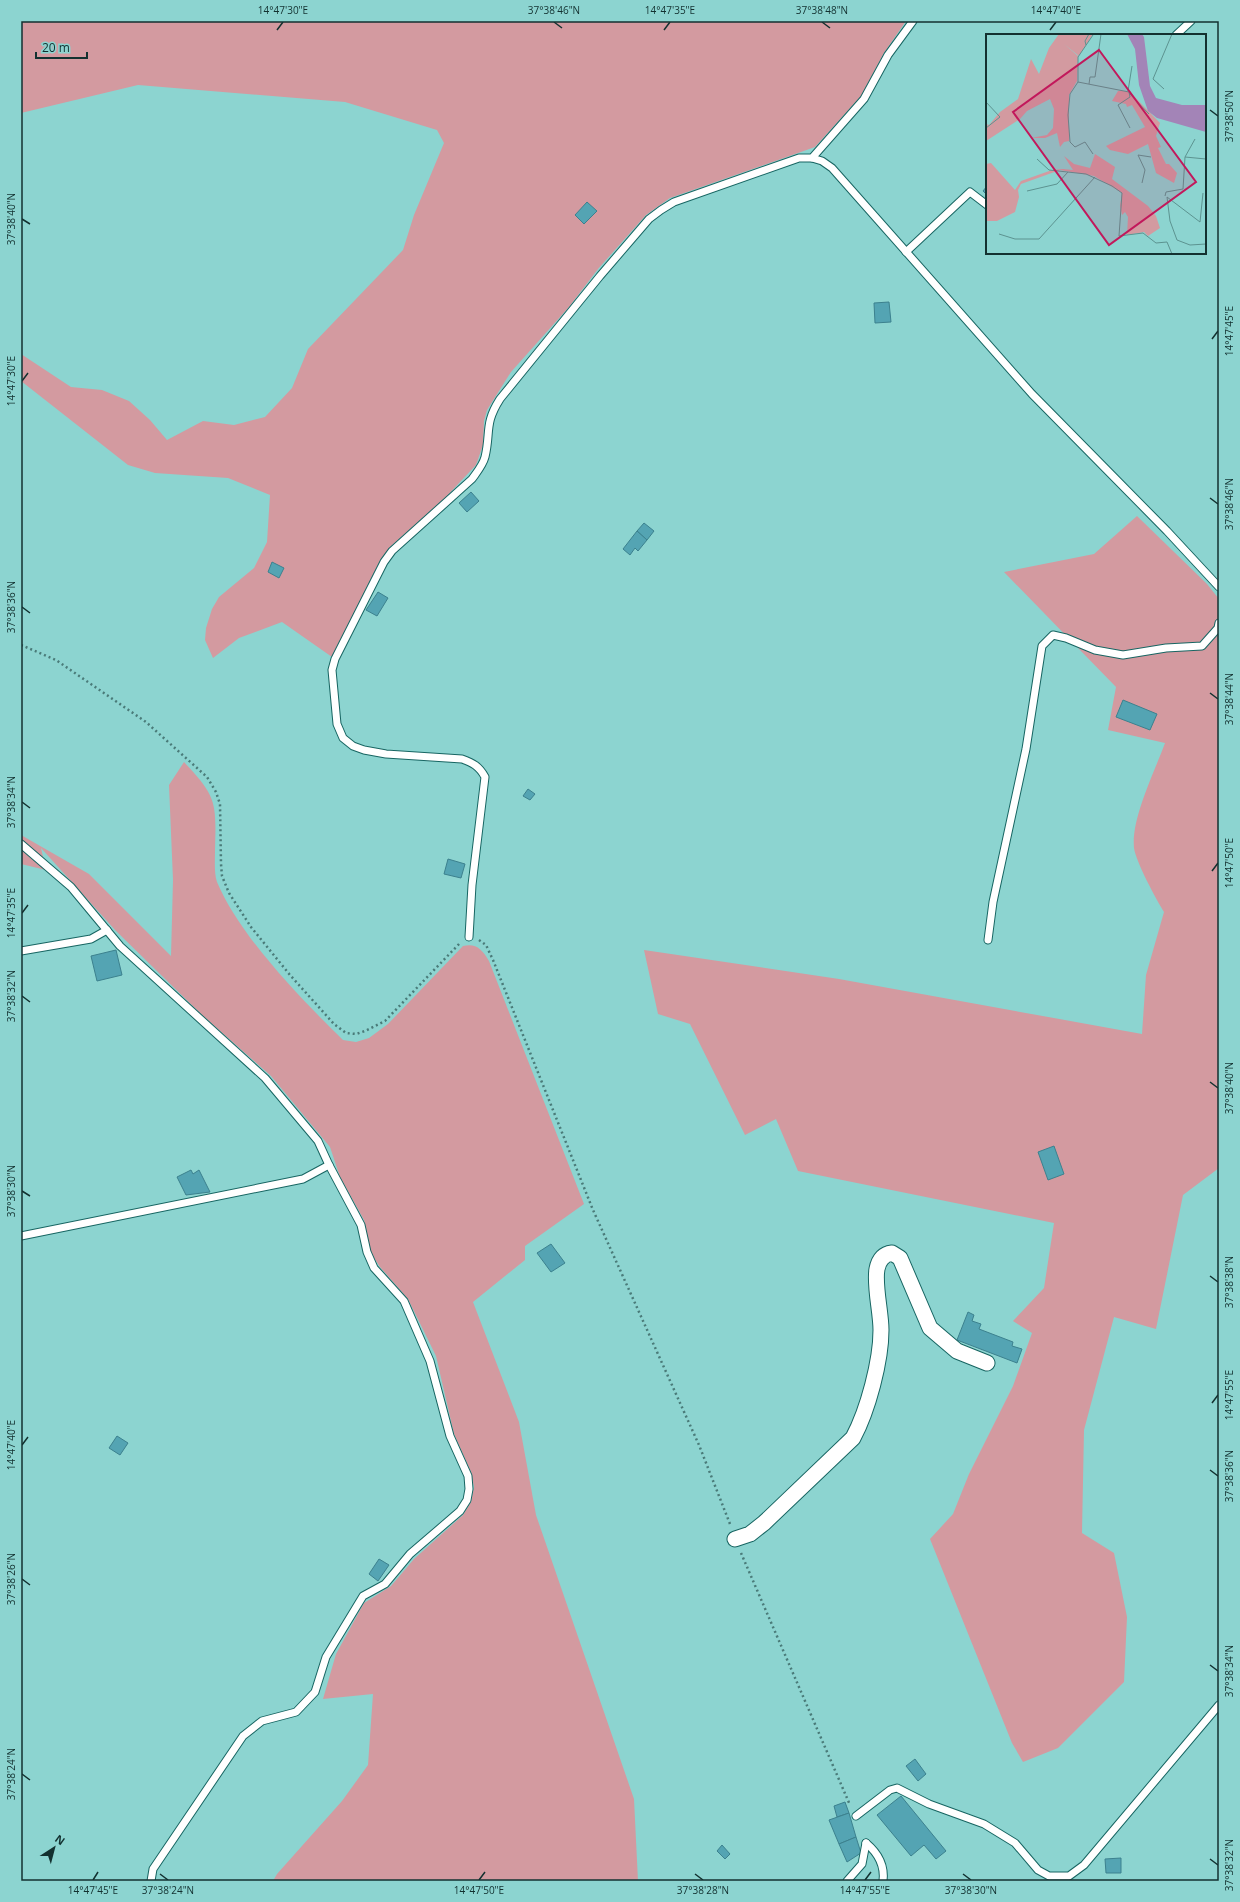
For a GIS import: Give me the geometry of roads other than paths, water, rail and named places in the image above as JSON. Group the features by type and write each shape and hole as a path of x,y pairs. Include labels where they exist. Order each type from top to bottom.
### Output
{"street":[{"path":"735,1539 750,1534 764,1523 853,1438 858,1428 878,1364 881,1330 877,1269 880,1260 885,1254 892,1253 900,1258 930,1328 957,1351 986,1363"}],"lane":[{"path":"812,158 864,99 888,55 913,21"},
{"path":"1177,34 1191,21"},
{"path":"469,937 472,885 485,778 483,773 481,769 473,763 462,759 386,754 353,746 344,738 337,724 332,670 335,659 384,562 392,551 472,479 480,469 485,458 488,422 492,411 500,399 600,276 650,219 674,202 799,158 812,158 822,161 832,168 1032,394 1219,585"},
{"path":"906,252 970,192 986,204"},
{"path":"988,940 993,902 1026,749 1042,646 1053,635 1066,638 1095,650 1123,655 1166,648 1202,646 1218,628 1219,623"},
{"path":"21,844 71,887 120,946 265,1078 318,1141 361,1225 367,1252 374,1268 404,1300 430,1360 450,1436 468,1476 469,1489 467,1500 460,1511 410,1554 384,1584 362,1596 326,1657 315,1692 296,1712 262,1721 243,1736 153,1869 150,1881"},
{"path":"21,951 91,939 107,930"},
{"path":"21,1236 303,1179 329,1165"},
{"path":"856,1816 890,1790 897,1788 929,1804 984,1824 1015,1843 1038,1870 1049,1876 1069,1876 1084,1865 1219,1705"},
{"path":"847,1881 862,1864 866,1843 877,1852 884,1872 883,1881"}]}
